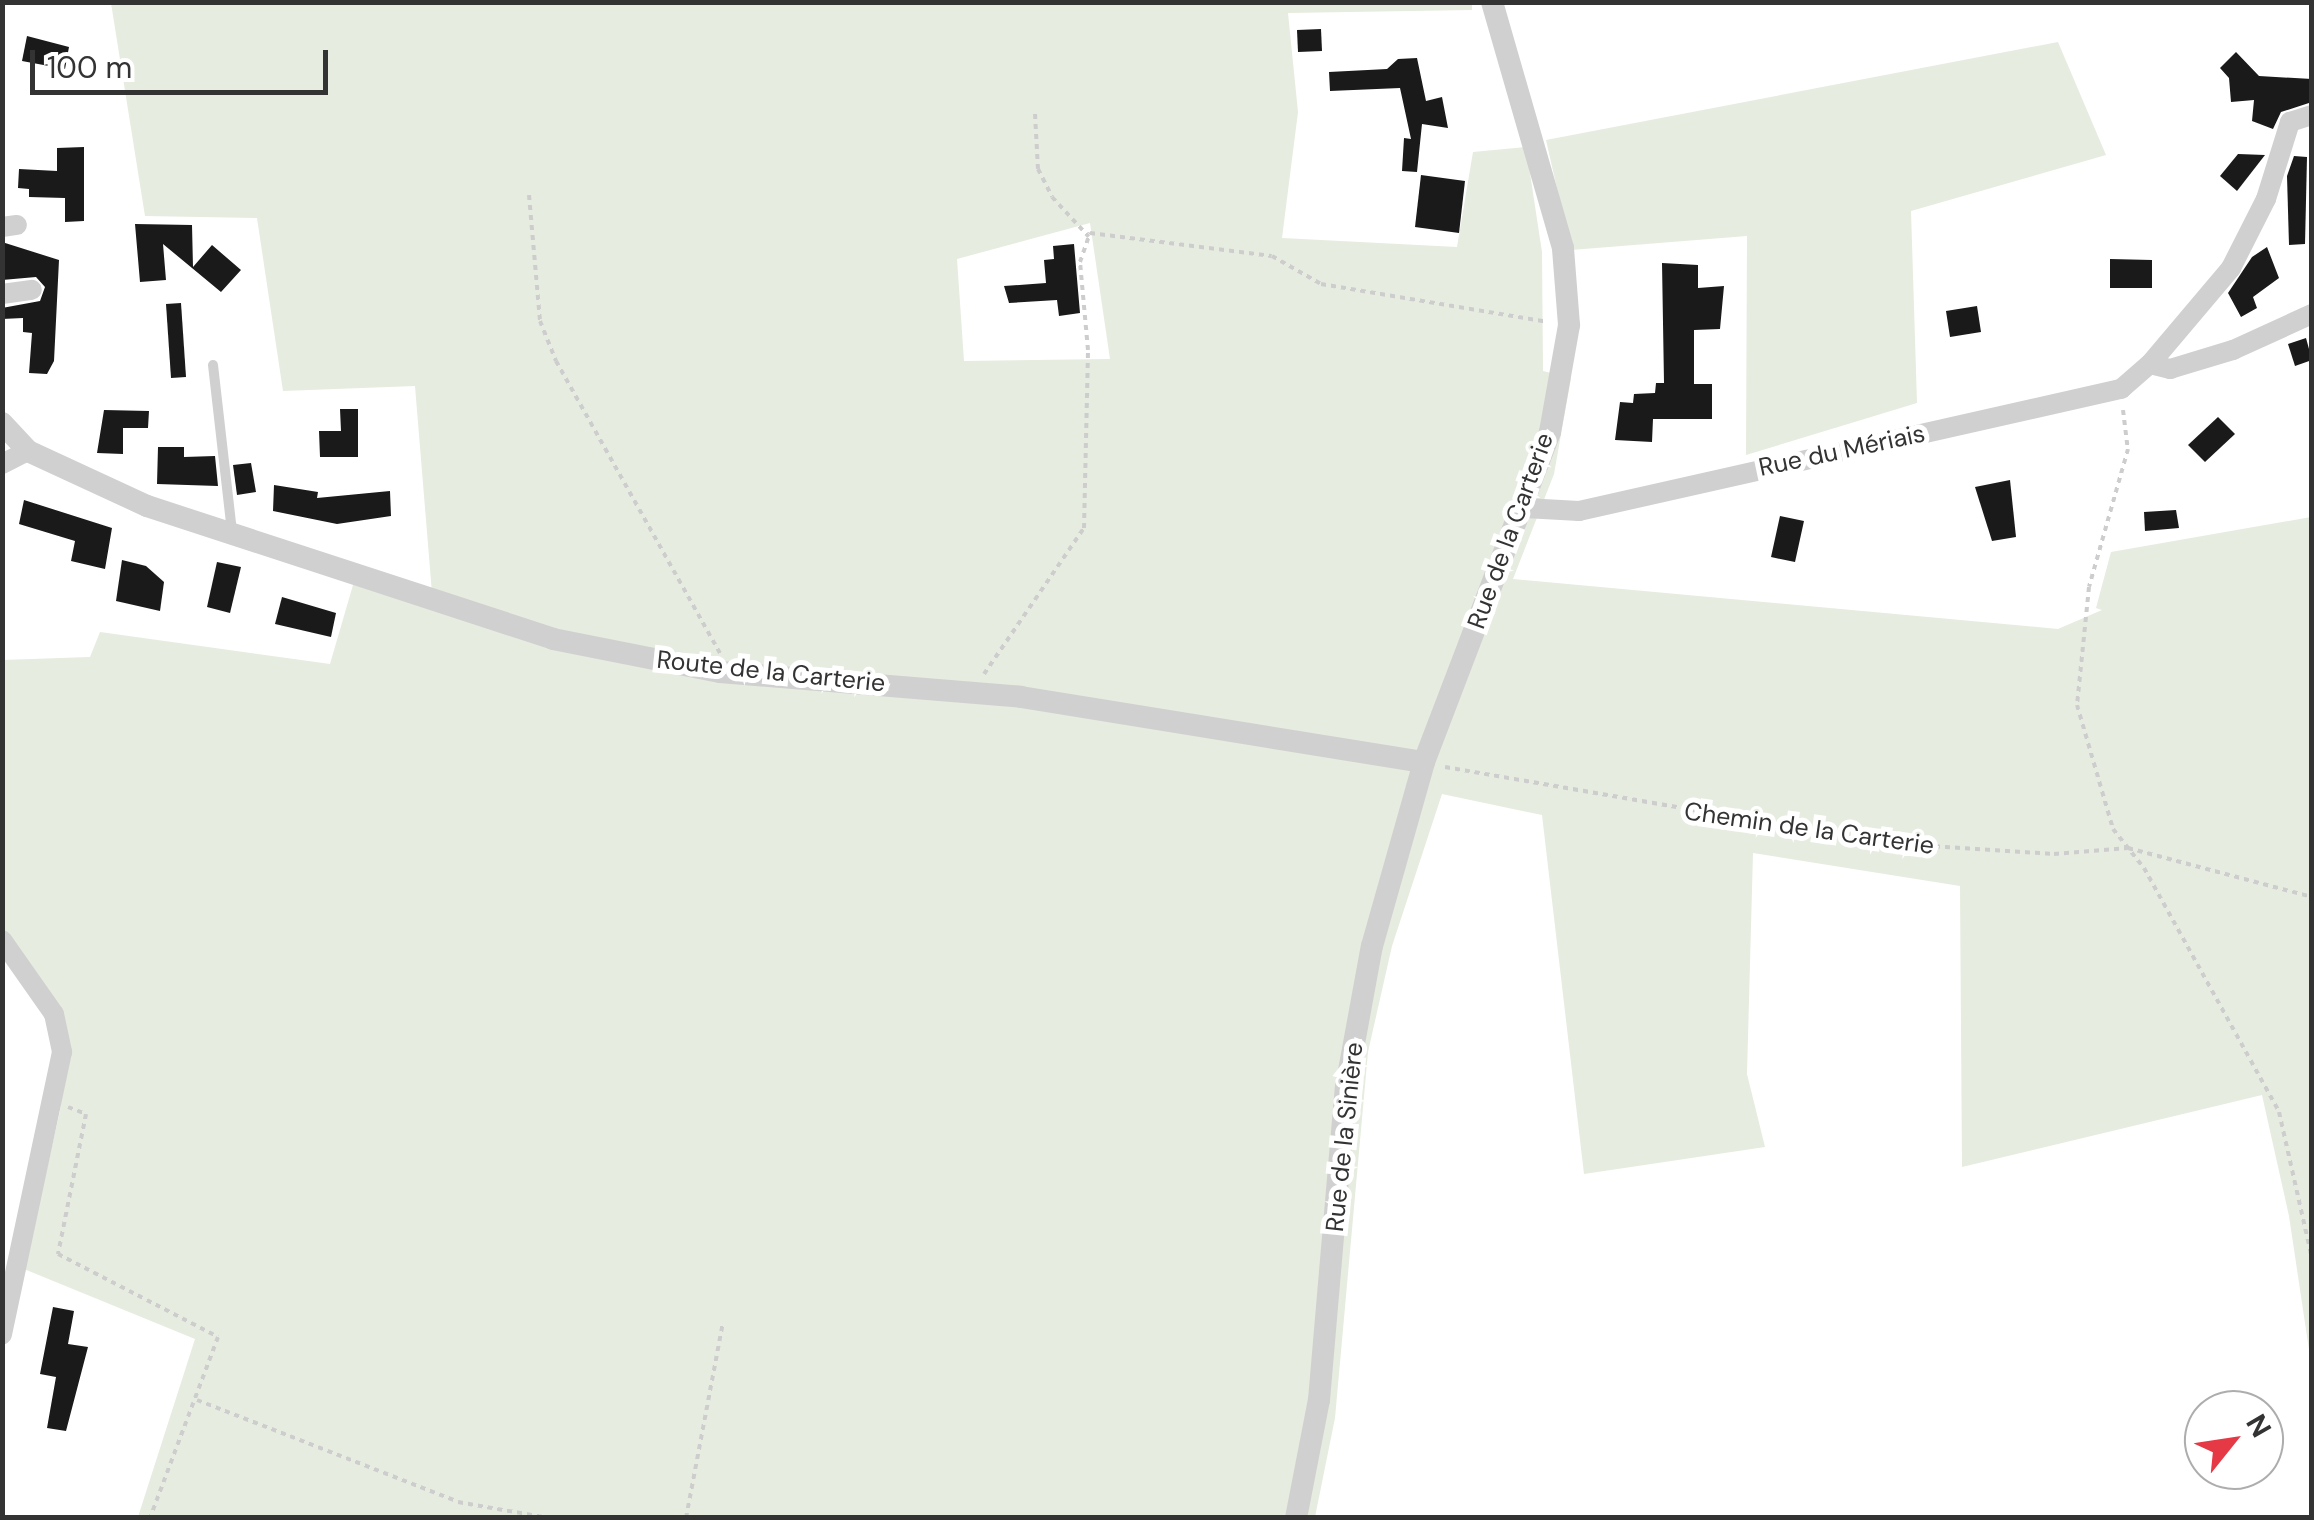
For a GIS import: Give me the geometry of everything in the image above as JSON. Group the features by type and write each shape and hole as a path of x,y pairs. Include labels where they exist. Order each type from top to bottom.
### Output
{"street":[{"name":"Rue de la Carterie","path":"1424,762 1525,508 1550,432 1570,325 1563,248 1492,2"},
{"name":"Rue du Mériais","path":"1525,508 1578,511 2121,389 2150,364 2231,268 2266,199 2290,122 2312,115"},
{"path":"2,294 32,290"},
{"path":"2150,364 2170,369 2233,350 2312,314"},
{"path":"2,423 28,451 2,464"},
{"name":"Route de la Carterie","path":"28,451 147,506 553,639 720,672 966,690 1424,762"},
{"name":"Rue de la Sinière","path":"1296,1518 1319,1400 1346,1087 1372,946 1424,762"},
{"path":"2,940 54,1014 62,1052 2,1335"}],"lane":[{"path":"213,366 232,534"}],"path":[{"path":"1036,114 1038,168 1052,197 1089,236"},
{"path":"529,195 540,321 556,361 720,650 720,672"},
{"path":"1089,236 1128,233 1153,244 1272,256 1321,284 1570,325"},
{"path":"966,690 984,674 1084,528 1088,350 1080,262 1089,236"},
{"path":"2121,389 2128,449 2089,587 2077,705 2113,829 2128,848 2279,1112 2312,1260"},
{"name":"Chemin de la Carterie","path":"1424,762 1885,843 2054,854 2128,848 2312,898"},
{"path":"54,1101 86,1114 58,1254 218,1337 150,1518"},
{"path":"686,1518 722,1322"},
{"path":"197,1400 458,1502 549,1518"}],"shaded area":[{"path":"111,3 1472,3 1472,10 1288,13 1298,112 1282,238 1457,247 1473,152 1526,147 1542,252 1543,371 1571,378 1554,474 1513,579 2058,629 2102,610 2096,608 2111,552 2311,517 2311,1363 2289,1216 2262,1095 1962,1167 1960,886 1753,853 1747,1074 1765,1147 1584,1174 1542,815 1442,794 1392,946 1368,1052 1335,1418 1315,1517 138,1517 195,1339 24,1269 60,1111 65,1056 3,934 2,660 90,657 100,632 330,664 353,585 432,593 415,386 283,391 257,218 145,216","holes":["1090,223 1110,359 964,361 957,259"]},
{"path":"2058,42 2106,155 1911,211 1917,403 1746,455 1747,236 1571,250 1546,140"}],"building":[{"path":"1321,29 1322,51 1298,52 1297,30"},
{"path":"27,36 69,47 65,69 22,61"},
{"path":"2236,52 2259,76 2312,79 2312,102 2281,112 2273,129 2252,121 2254,100 2231,102 2229,78 2220,68"},
{"path":"1417,58 1426,101 1442,97 1448,128 1422,124 1417,172 1402,171 1404,138 1411,139 1400,88 1330,91 1329,72 1387,69 1398,59"},
{"path":"84,147 84,221 65,222 65,198 29,197 29,189 18,188 19,169 57,171 57,148"},
{"path":"2238,154 2265,155 2237,191 2220,176"},
{"path":"2294,156 2307,157 2305,244 2289,245 2287,176"},
{"path":"1421,175 1465,181 1459,233 1415,227"},
{"path":"135,224 192,225 193,267 212,245 241,270 221,292 163,244 166,280 140,282"},
{"path":"2,242 59,260 54,361 47,374 29,373 32,333 23,332 23,318 2,319 2,308 40,301 45,287 36,277 2,280"},
{"path":"1074,244 1080,313 1059,316 1057,300 1009,303 1004,286 1046,283 1044,260 1054,259 1053,246"},
{"path":"2267,247 2279,278 2253,297 2257,308 2241,317 2228,293 2252,257"},
{"path":"2110,259 2152,260 2152,288 2110,288"},
{"path":"1662,263 1698,265 1698,288 1724,286 1720,329 1694,330 1694,384 1712,384 1712,419 1653,419 1652,442 1615,440 1620,402 1633,403 1634,394 1655,393 1656,383 1664,383"},
{"path":"181,303 186,377 171,378 166,304"},
{"path":"1977,306 1981,332 1950,337 1946,311"},
{"path":"2306,338 2312,360 2295,366 2288,344"},
{"path":"340,409 358,409 358,457 320,457 319,431 341,431"},
{"path":"104,410 149,411 148,428 123,428 123,454 97,453"},
{"path":"2218,417 2235,434 2205,462 2188,445"},
{"path":"158,447 184,447 184,457 215,456 218,486 157,484"},
{"path":"251,463 256,492 237,495 233,465"},
{"path":"2010,480 2016,537 1992,541 1975,487"},
{"path":"274,485 318,492 317,498 390,491 391,516 337,524 273,511"},
{"path":"24,500 112,528 105,569 71,561 75,541 19,524"},
{"path":"2176,510 2179,528 2145,531 2144,512"},
{"path":"1780,516 1804,521 1795,562 1771,557"},
{"path":"122,560 146,566 164,582 160,611 116,601"},
{"path":"217,562 241,567 230,613 207,607"},
{"path":"282,597 336,613 331,637 275,624"},
{"path":"53,1307 74,1311 68,1344 88,1347 66,1431 47,1428 56,1377 40,1374"}]}
